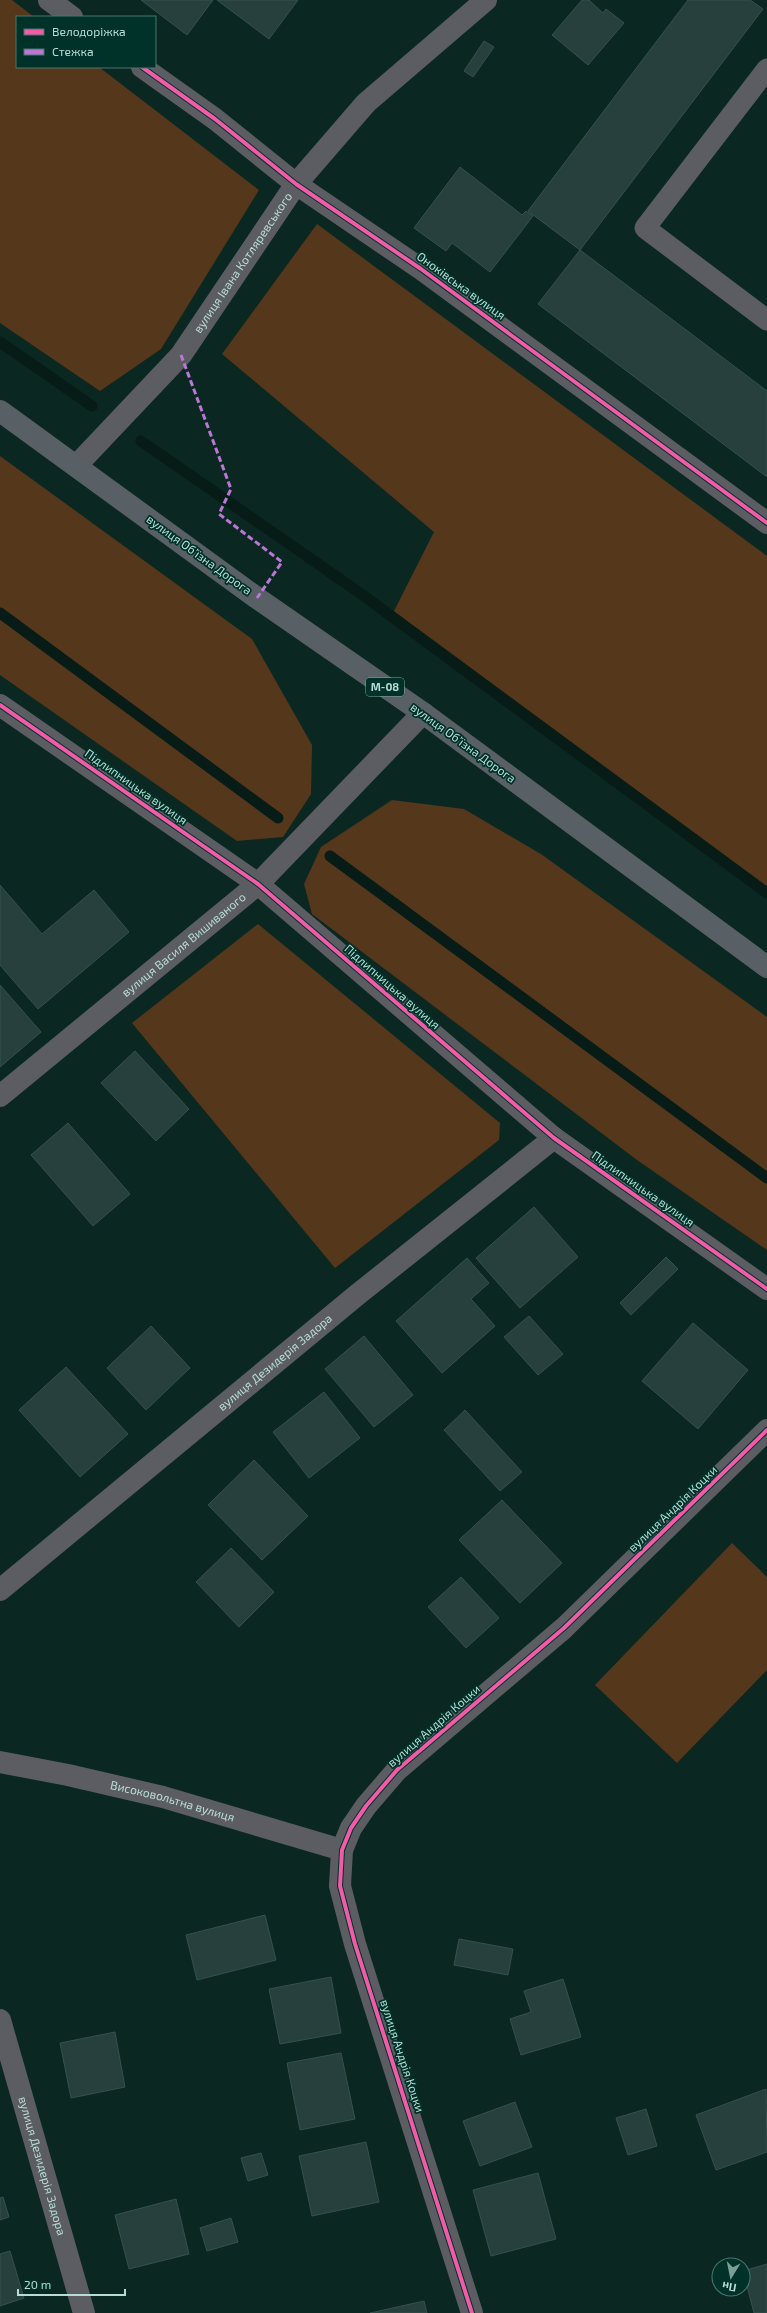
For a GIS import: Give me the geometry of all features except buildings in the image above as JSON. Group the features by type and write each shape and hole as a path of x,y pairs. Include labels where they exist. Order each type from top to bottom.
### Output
{"highway":[{"name":"вулиця Обʼїзна Дорога","path":"0,411 257,598 423,713 767,967"}],"street":[{"path":"49,0 71,16"},
{"name":"вулиця Івана Котляревського","path":"76,466 181,355 296,184 366,103 486,0"},
{"name":"Оноківська вулиця","path":"143,68 215,119 296,184 421,269 767,523"},
{"name":"Підлипницька вулиця","path":"0,705 258,884 554,1138 767,1289"},
{"name":"вулиця Василя Вишиваного","path":"0,1096 258,884 423,713"},
{"name":"вулиця Дезидерія Задора","path":"0,1590 357,1295 554,1138"},
{"name":"вулиця Андрія Коцки","path":"472,2313 355,1944 340,1886 342,1850 351,1828 362,1811 397,1770 564,1628 767,1430"},
{"name":"Високовольтна вулиця","path":"0,1762 68,1775 163,1797 342,1850"},
{"name":"вулиця Дезидерія Задора","path":"0,2020 84,2313"}],"lane":[{"path":"767,69 645,228 767,320"}],"shaded area":[{"path":"0,0 12,0 33,16 16,16 16,68 100,68 259,190 161,349 100,391 0,323"},
{"path":"317,224 767,556 767,891 393,613 434,532 222,354"},
{"path":"0,456 252,639 312,745 311,794 283,837 237,841 0,675"},
{"path":"392,800 464,809 541,854 767,1017 767,1250 637,1160 312,914 304,884 321,847"},
{"path":"258,924 500,1123 499,1140 335,1268 132,1023"},
{"path":"732,1543 767,1577 767,1670 677,1763 595,1685"}],"waterway":[{"path":"0,342 92,406"},
{"path":"141,441 360,593 767,893"},
{"path":"0,613 278,818"},
{"path":"330,856 767,1178"}],"marked path":[{"path":"181,355 231,489 219,514 282,562 257,598"}],"cycle path":[{"path":"143,68 215,119 296,184 421,269 767,523"},
{"path":"0,705 258,884 554,1138 767,1289"},
{"path":"472,2313 355,1944 340,1886 342,1850 351,1828 366,1806 397,1770 564,1628 767,1430"}]}
